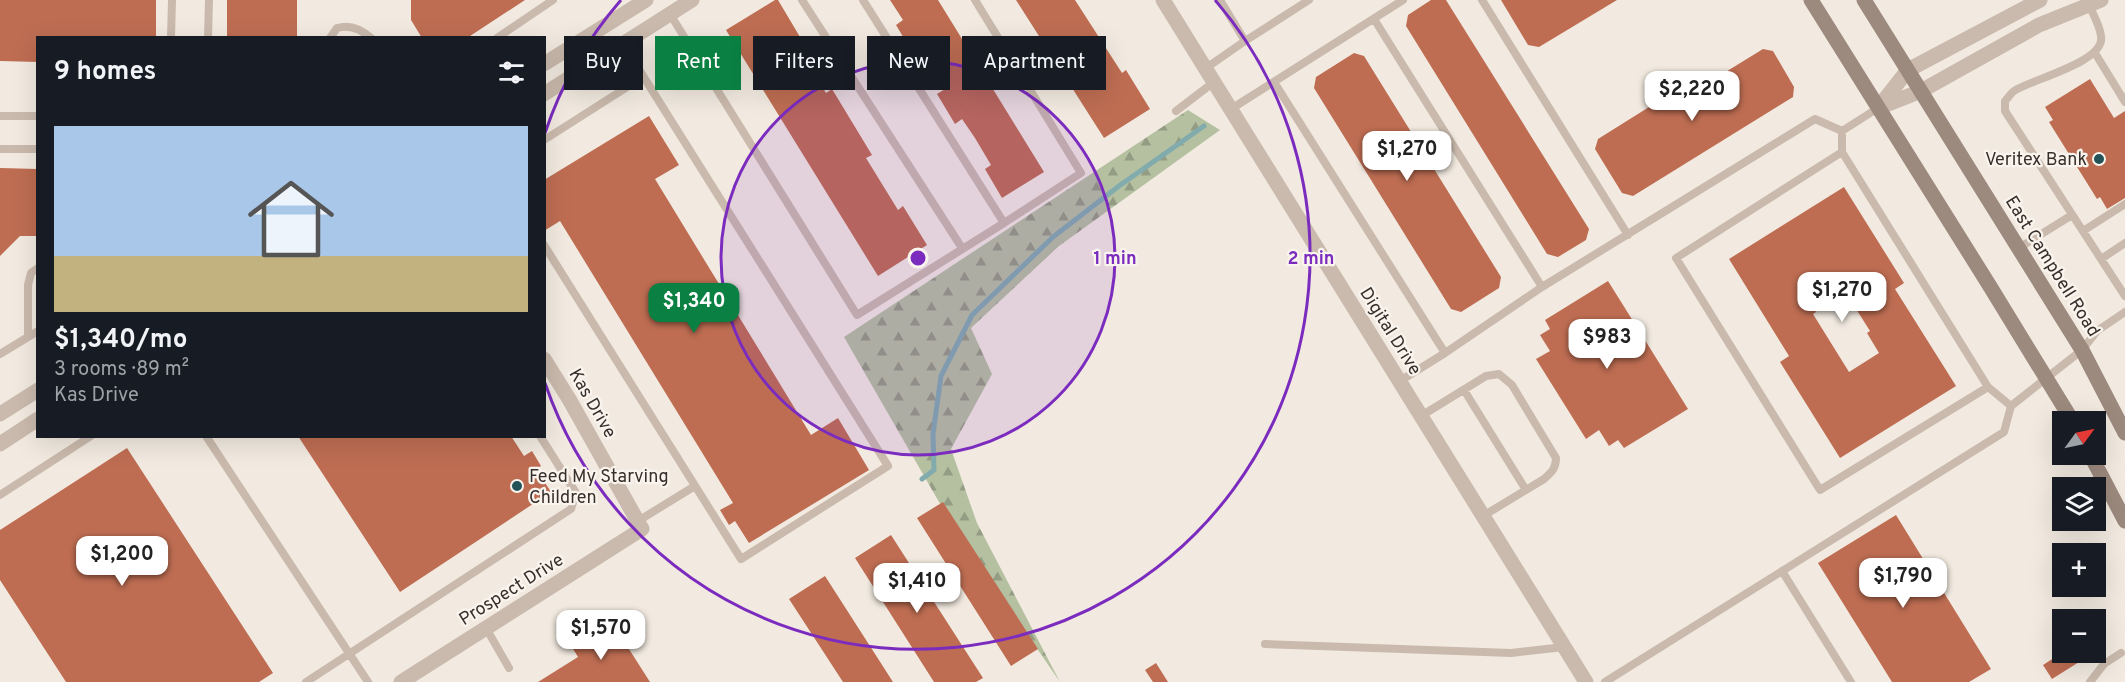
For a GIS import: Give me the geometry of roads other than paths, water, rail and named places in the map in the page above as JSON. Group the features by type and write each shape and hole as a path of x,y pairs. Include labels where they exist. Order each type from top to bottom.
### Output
{"main road":[{"path":"1811,0 2066,411"},
{"name":"East Campbell Road","path":"1864,0 2082,350 2125,433"},
{"path":"2096,465 2125,521"}],"street":[{"path":"546,63 646,0"},
{"path":"636,36 692,0"},
{"name":"Digital Drive","path":"1163,0 1586,682"},
{"path":"1878,108 1908,70 2040,0"},
{"path":"1878,108 1921,90 2039,25 2095,3"},
{"path":"546,93 564,81"},
{"name":"Kas Drive","path":"546,362 640,525"},
{"path":"0,414 36,391"},
{"path":"0,444 36,420"},
{"name":"Prospect Drive","path":"401,682 640,525"}],"lane":[{"path":"171,36 172,0"},
{"path":"208,36 209,0"},
{"path":"499,36 553,0"},
{"path":"802,0 962,248"},
{"path":"862,0 1004,223"},
{"path":"670,14 857,315 1081,172 975,0"},
{"path":"1220,0 1245,41"},
{"path":"1206,68 1309,0"},
{"path":"1231,109 1403,0"},
{"path":"1482,0 1628,235"},
{"path":"2095,3 2102,36 2095,53 2014,91 2005,101 2005,111 2125,296"},
{"path":"1374,19 1542,287"},
{"path":"331,36 337,28 346,25 359,29 368,36"},
{"path":"2095,53 2125,102"},
{"path":"546,248 741,559 888,466 643,77"},
{"path":"1176,111 1214,82"},
{"path":"1274,82 1445,353"},
{"path":"546,139 623,90"},
{"path":"1842,130 1878,108"},
{"path":"0,116 36,116"},
{"path":"1400,381 1542,287 1815,119 1842,130"},
{"path":"1842,130 1842,152 1988,387 2011,406"},
{"path":"0,149 36,149"},
{"path":"1842,152 1676,258 1813,480 1820,490 1988,387"},
{"path":"2083,231 2125,204"},
{"path":"2019,248 2072,215"},
{"path":"2101,259 2125,243"},
{"path":"28,337 28,285 31,273 36,269"},
{"path":"1605,682 2004,432 2011,406 2082,350 2097,331 2125,312"},
{"path":"0,354 36,332"},
{"path":"1421,416 1486,376 1499,374 1507,379 1523,403 1556,458 1556,465 1552,472 1483,516"},
{"path":"1464,390 1526,490"},
{"path":"0,495 88,438"},
{"path":"207,438 368,682"},
{"path":"306,682 571,509 576,493 541,438"},
{"path":"640,525 695,486"},
{"path":"1782,571 1851,682"},
{"path":"486,628 509,668"},
{"path":"1264,644 1511,653 1564,647"},
{"path":"2090,682 2104,664 2123,652 2125,661"}],"waterway":[{"path":"922,479 934,470 933,434 941,376 972,315 1053,237 1119,186 1204,126"}],"place":[{"name":"Veritex Bank","path":"2099,159"},
{"name":"Feed My Starving Children","path":"517,486"}]}
